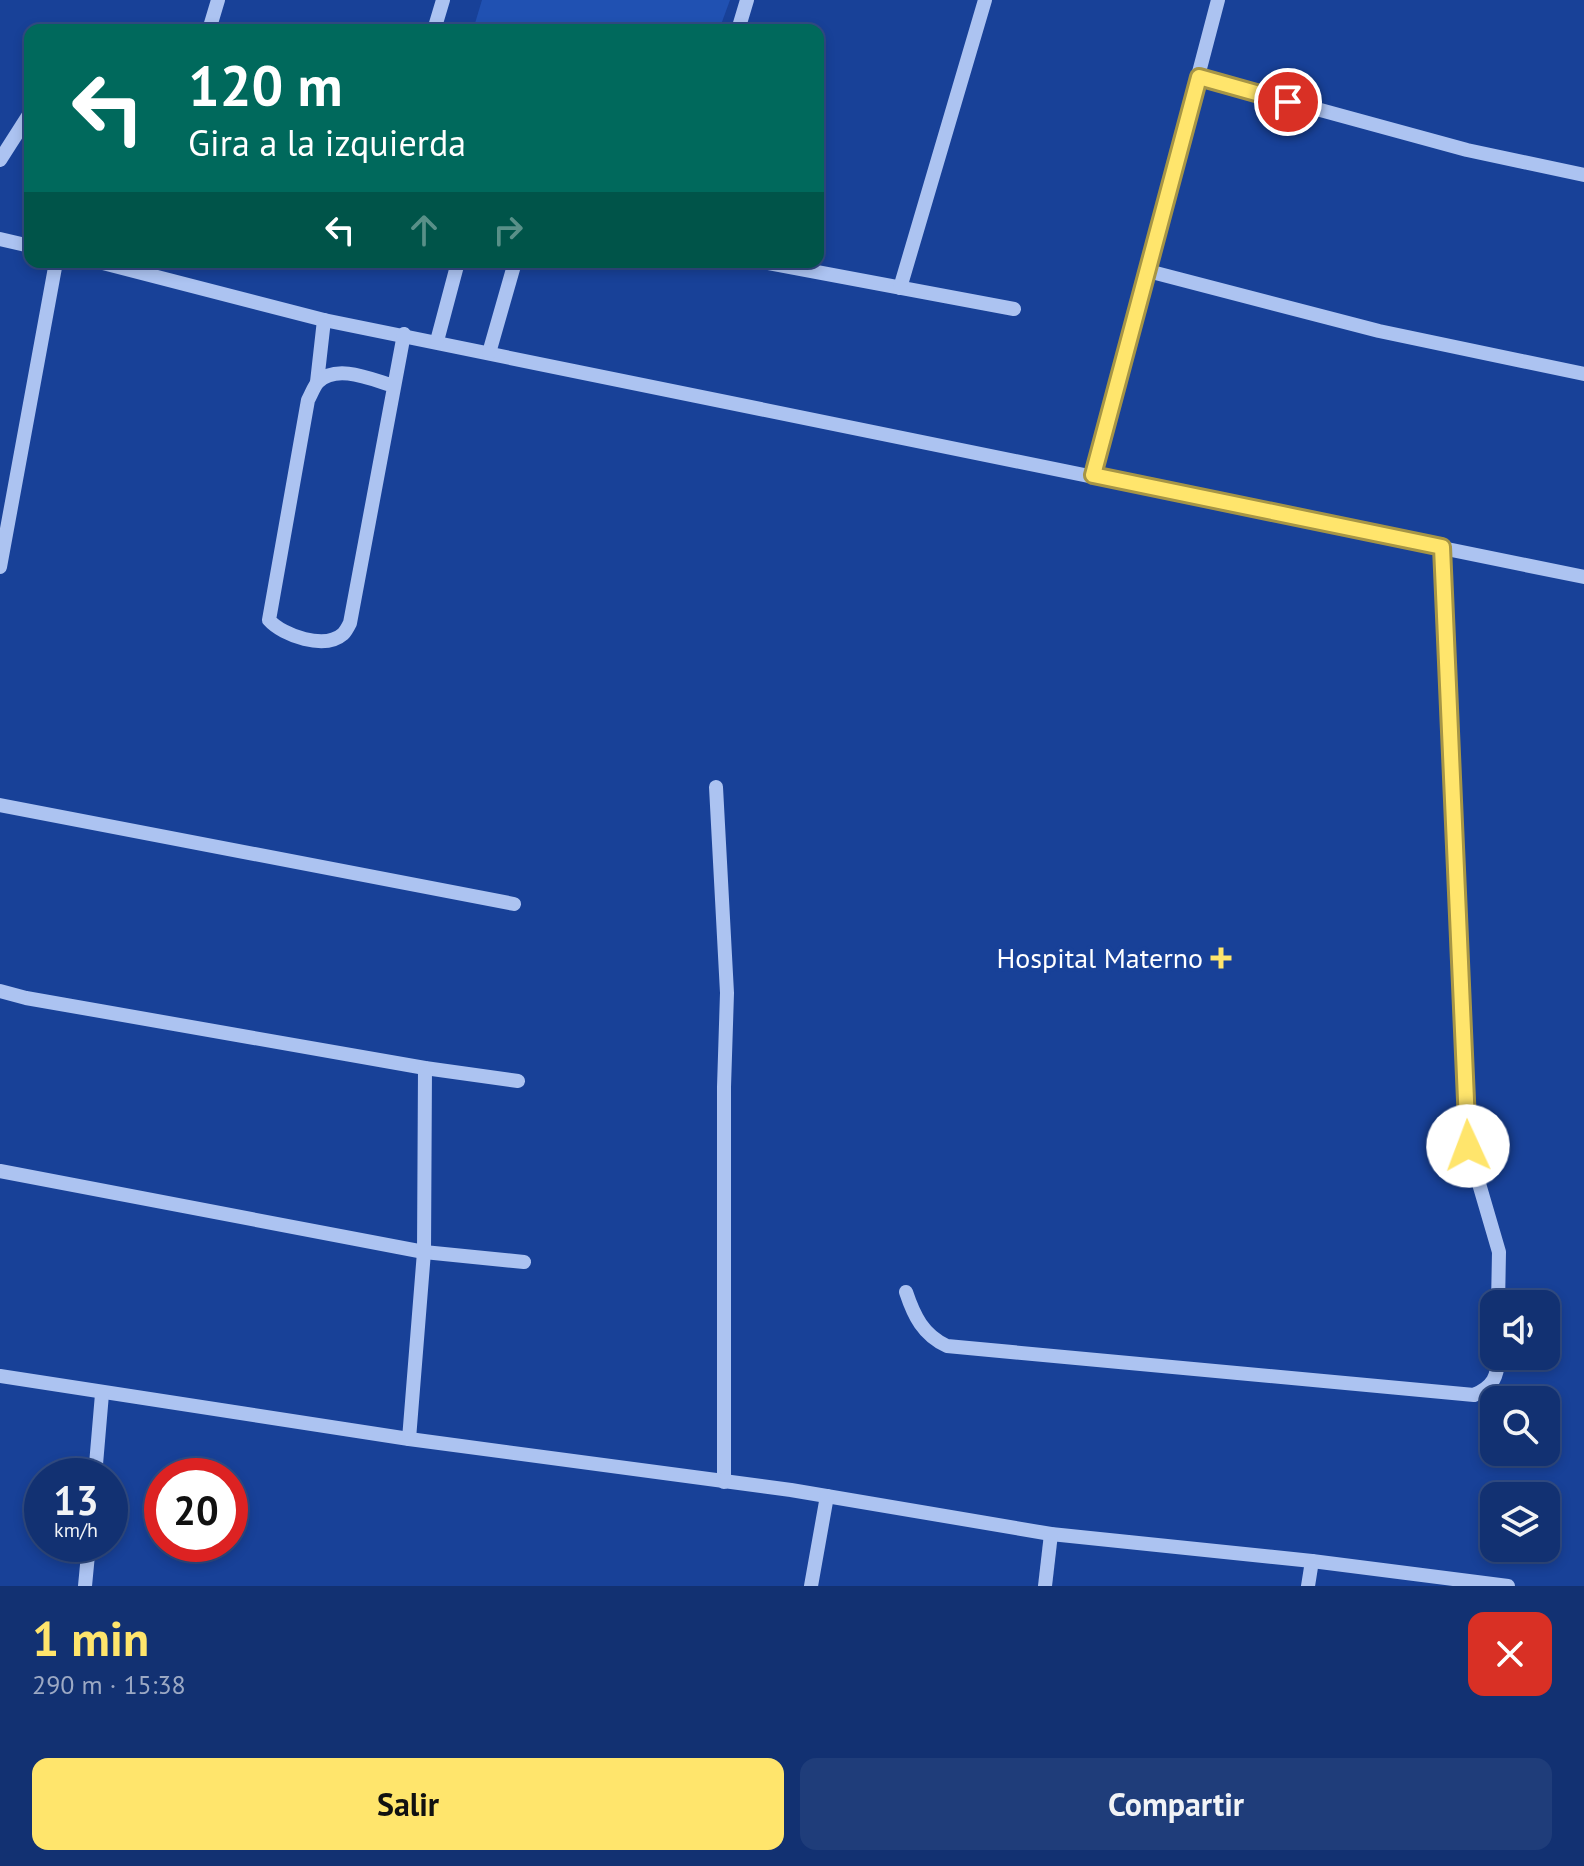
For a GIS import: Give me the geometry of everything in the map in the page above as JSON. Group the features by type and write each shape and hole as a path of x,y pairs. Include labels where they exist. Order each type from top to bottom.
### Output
{"street":[{"path":"211,24 218,0"},
{"path":"436,24 443,0"},
{"path":"740,24 747,0"},
{"path":"900,288 985,0"},
{"path":"1093,475 1218,0"},
{"path":"1199,77 1467,150 1584,175"},
{"path":"0,160 24,122"},
{"path":"0,239 24,245"},
{"path":"0,567 55,268"},
{"path":"122,268 324,320 1584,577"},
{"path":"437,341 456,268"},
{"path":"489,353 513,268"},
{"path":"795,268 1014,309"},
{"path":"1148,271 1379,331 1584,374"},
{"path":"324,320 317,382 308,400 269,620 277,630 289,636 326,641 341,636 350,623 404,334"},
{"path":"317,382 332,374 352,374 394,386"},
{"path":"1442,547 1468,1146 1499,1252 1498,1290"},
{"path":"716,787 727,993 724,1087 724,1482"},
{"path":"0,805 514,904"},
{"path":"0,991 425,1068 518,1081"},
{"path":"409,1439 424,1252 425,1068"},
{"path":"0,1171 424,1252 524,1262"},
{"path":"906,1292 915,1318 933,1340 947,1346 1474,1395 1488,1389 1496,1378 1497,1370"},
{"path":"0,1376 409,1439 827,1496 1051,1534 1312,1561 1508,1586"},
{"path":"97,1458 102,1394"},
{"path":"811,1586 827,1496"},
{"path":"1045,1586 1051,1534"},
{"path":"1308,1586 1312,1561"},
{"path":"85,1586 87,1562"}],"shaded area":[{"path":"482,0 730,0 721,24 475,24"}],"place":[{"name":"Hospital Materno","path":"1221,958"}],"route":[{"path":"1288,102 1199,77 1093,475 1442,547 1468,1146"}]}
